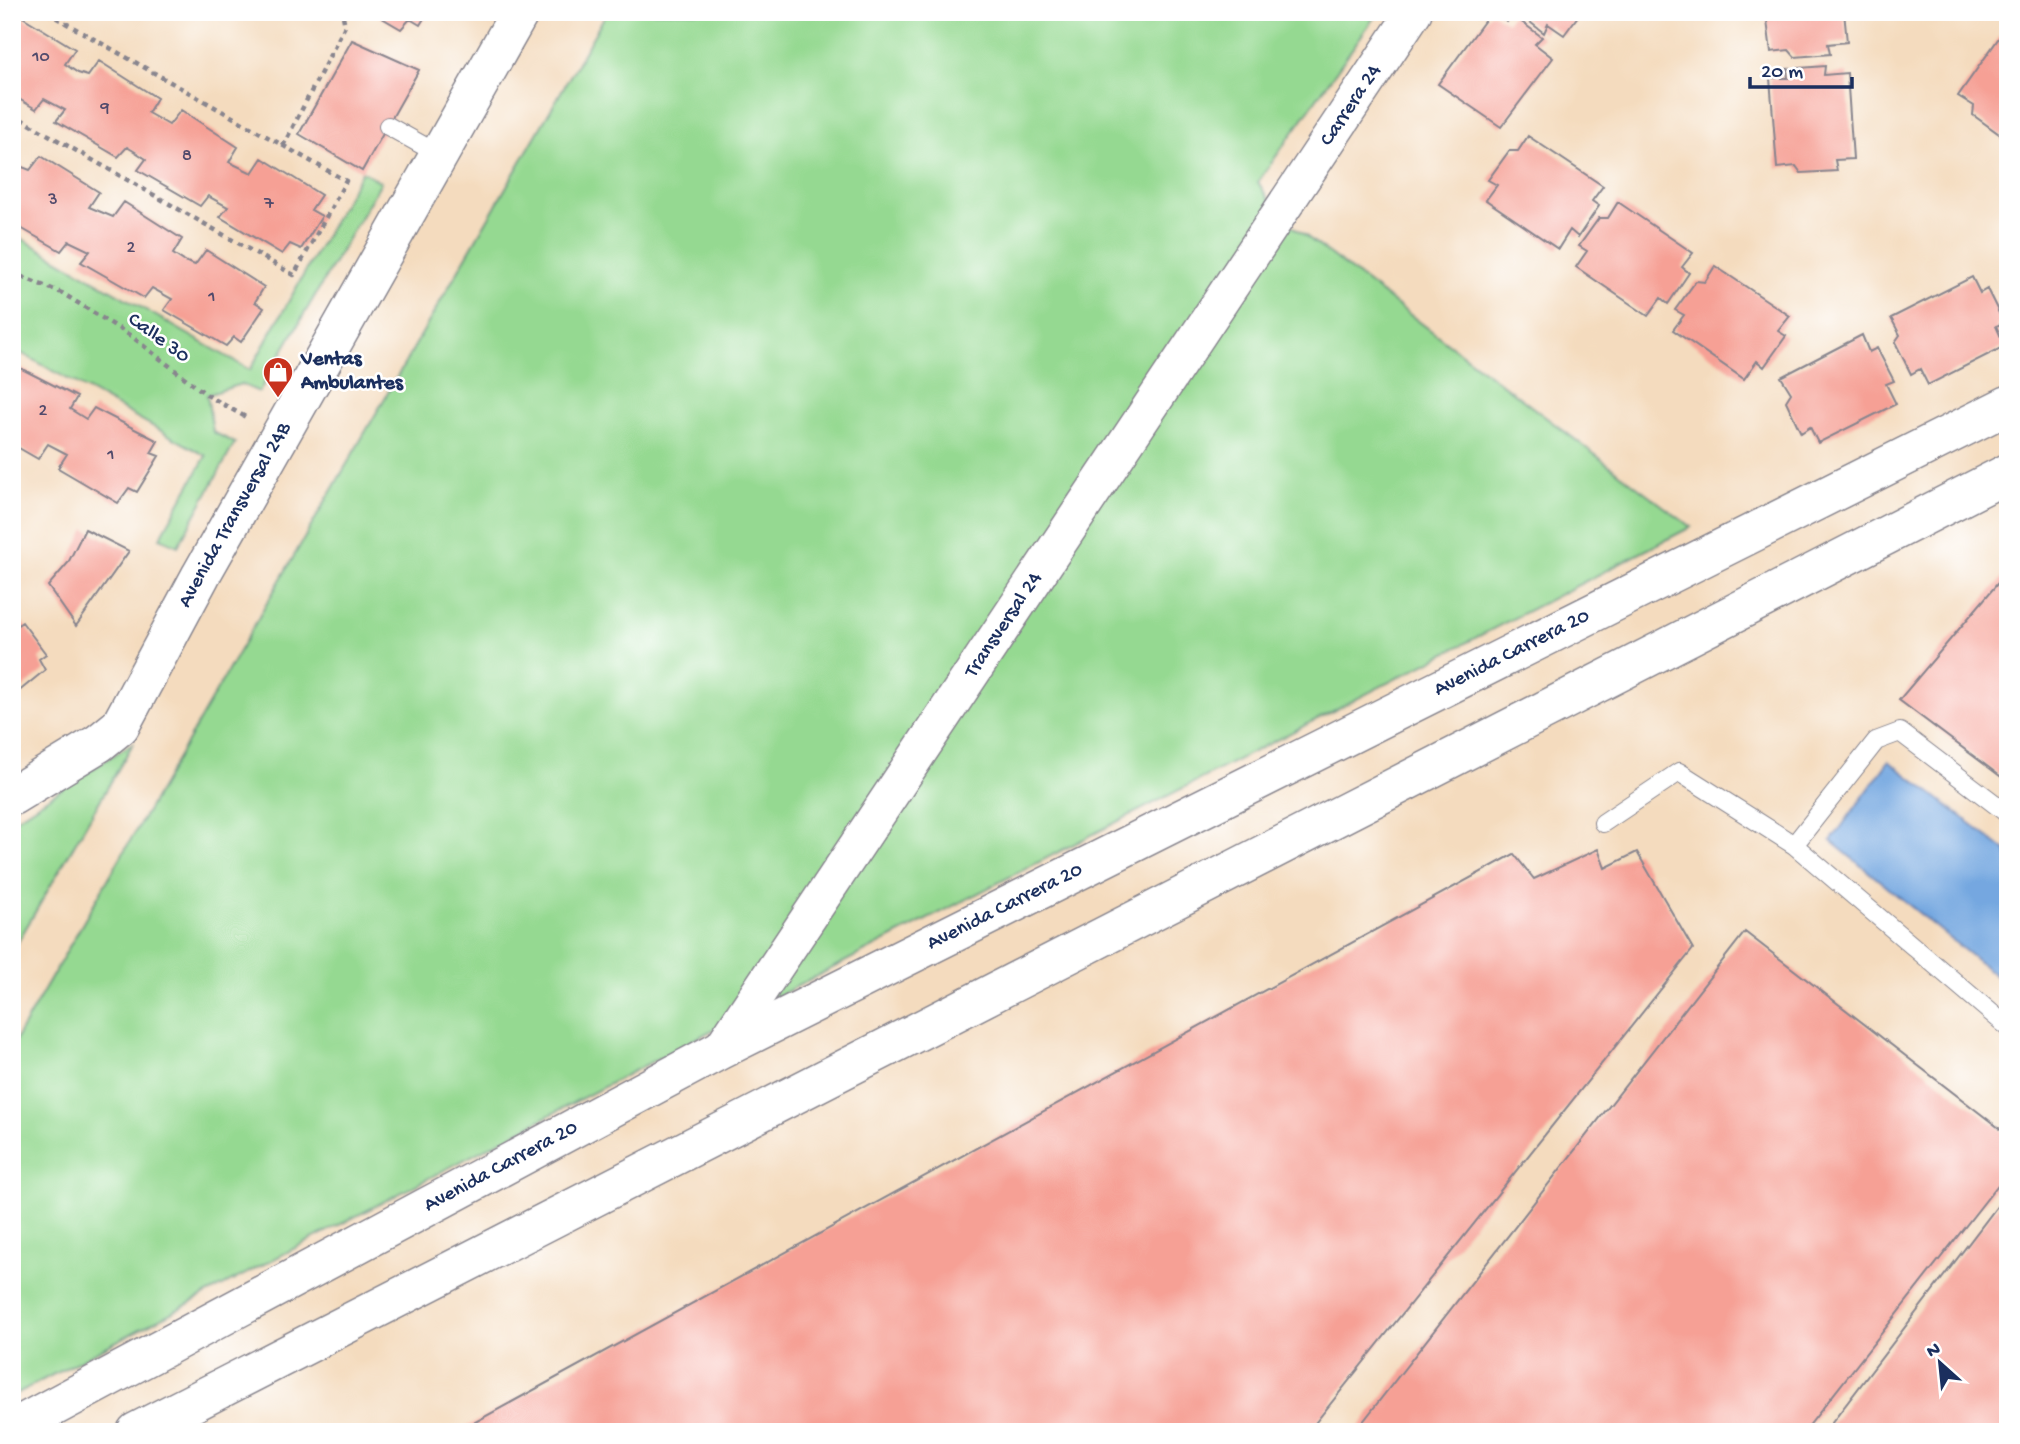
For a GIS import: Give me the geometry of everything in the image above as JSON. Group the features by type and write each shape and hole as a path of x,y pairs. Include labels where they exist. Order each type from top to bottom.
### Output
{"street":[{"name":"Avenida Transversal 24B","path":"12,796 99,743 120,726 201,575 520,12"},
{"name":"Carrera 24","path":"1289,200 1414,12"},
{"name":"Transversal 24","path":"720,1050 1289,200"},
{"name":"Avenida Carrera 20","path":"12,1429 720,1050 2008,405"},
{"path":"136,1432 2008,473"}],"lane":[{"path":"388,126 440,155"},
{"path":"1794,845 1876,741 1900,732 2008,814"},
{"path":"1603,823 1679,772 1794,845 2008,1027"}],"path":[{"path":"12,114 294,275 346,181 46,12"},
{"path":"283,146 345,26 344,16 337,12"},
{"name":"Calle 30","path":"12,273 62,293 131,336 206,395 252,421 283,434"}],"green space":[{"path":"607,12 1378,12 1258,182 1278,215 1691,527 745,1013 12,1396 12,1046"},
{"path":"362,171 381,182 259,392 241,384 207,395 213,432 235,443 178,546 160,538 206,456 12,348 12,233 250,370"},
{"path":"134,742 12,952 12,821"}],"water":[{"path":"1889,761 2008,852 2008,986 1831,841"}],"building":[{"path":"372,12 428,12 420,25 410,19 401,29"},
{"path":"1491,12 1507,22 1512,15 1542,37 1535,44 1553,58 1501,127 1438,84"},
{"path":"1517,12 1581,12 1564,35 1548,24 1544,33"},
{"path":"1766,12 1844,12 1847,42 1828,44 1830,54 1795,57 1789,50 1771,52"},
{"path":"16,13 75,49 65,64 78,73 88,76 99,61 157,98 148,113 169,125 181,110 238,147 229,162 252,173 262,158 321,195 311,210 322,216 301,249 290,244 282,254 220,217 228,207 208,196 200,206 138,170 146,159 127,147 118,157 56,121 65,110 44,99 36,109 12,95 12,18"},
{"path":"2008,25 2008,128 2002,136 1973,115 1974,106 1958,96"},
{"path":"352,40 419,70 362,171 299,134"},
{"path":"1825,66 1824,75 1847,73 1853,159 1835,160 1837,171 1801,173 1796,166 1777,168 1770,78 1788,78 1787,69"},
{"path":"1528,136 1603,186 1592,201 1599,206 1578,237 1570,230 1558,249 1486,200 1497,185 1488,180 1509,151 1518,151"},
{"path":"41,156 99,192 89,207 113,217 124,202 182,239 173,254 184,261 195,265 206,250 264,287 255,302 264,308 241,342 234,337 226,346 164,310 172,299 152,288 144,298 81,262 90,251 69,241 61,251 12,223 12,163 30,170"},
{"path":"1618,202 1693,253 1682,267 1689,273 1668,304 1661,298 1648,316 1576,267 1587,251 1579,246 1599,218 1608,218"},
{"path":"1715,266 1790,316 1778,331 1786,336 1764,367 1757,361 1744,379 1673,330 1684,315 1675,310 1696,281 1705,282"},
{"path":"1972,277 1980,293 1987,289 2004,323 1996,326 2005,346 1928,385 1920,369 1911,374 1895,342 1900,335 1891,318"},
{"path":"1862,335 1869,352 1877,348 1894,381 1886,384 1896,404 1818,443 1810,427 1801,433 1786,401 1791,393 1781,377"},
{"path":"12,364 77,397 70,409 86,419 94,408 158,441 151,453 159,456 137,492 129,488 118,503 58,468 67,454 48,444 38,459 12,444"},
{"path":"85,529 129,551 76,626 48,586 68,563"},
{"path":"2008,571 2008,782 1899,700"},
{"path":"22,622 46,654 39,659 45,670 12,697 12,629"},
{"path":"1598,849 1605,868 1637,852 1693,949 1308,1432 457,1432 1514,854 1534,879"},
{"path":"1745,932 2008,1135 2008,1172 1804,1432 1355,1432"},
{"path":"2008,1192 2008,1432 1825,1432"}],"place":[{"name":"Ventas Ambulantes","path":"278,399"}]}
